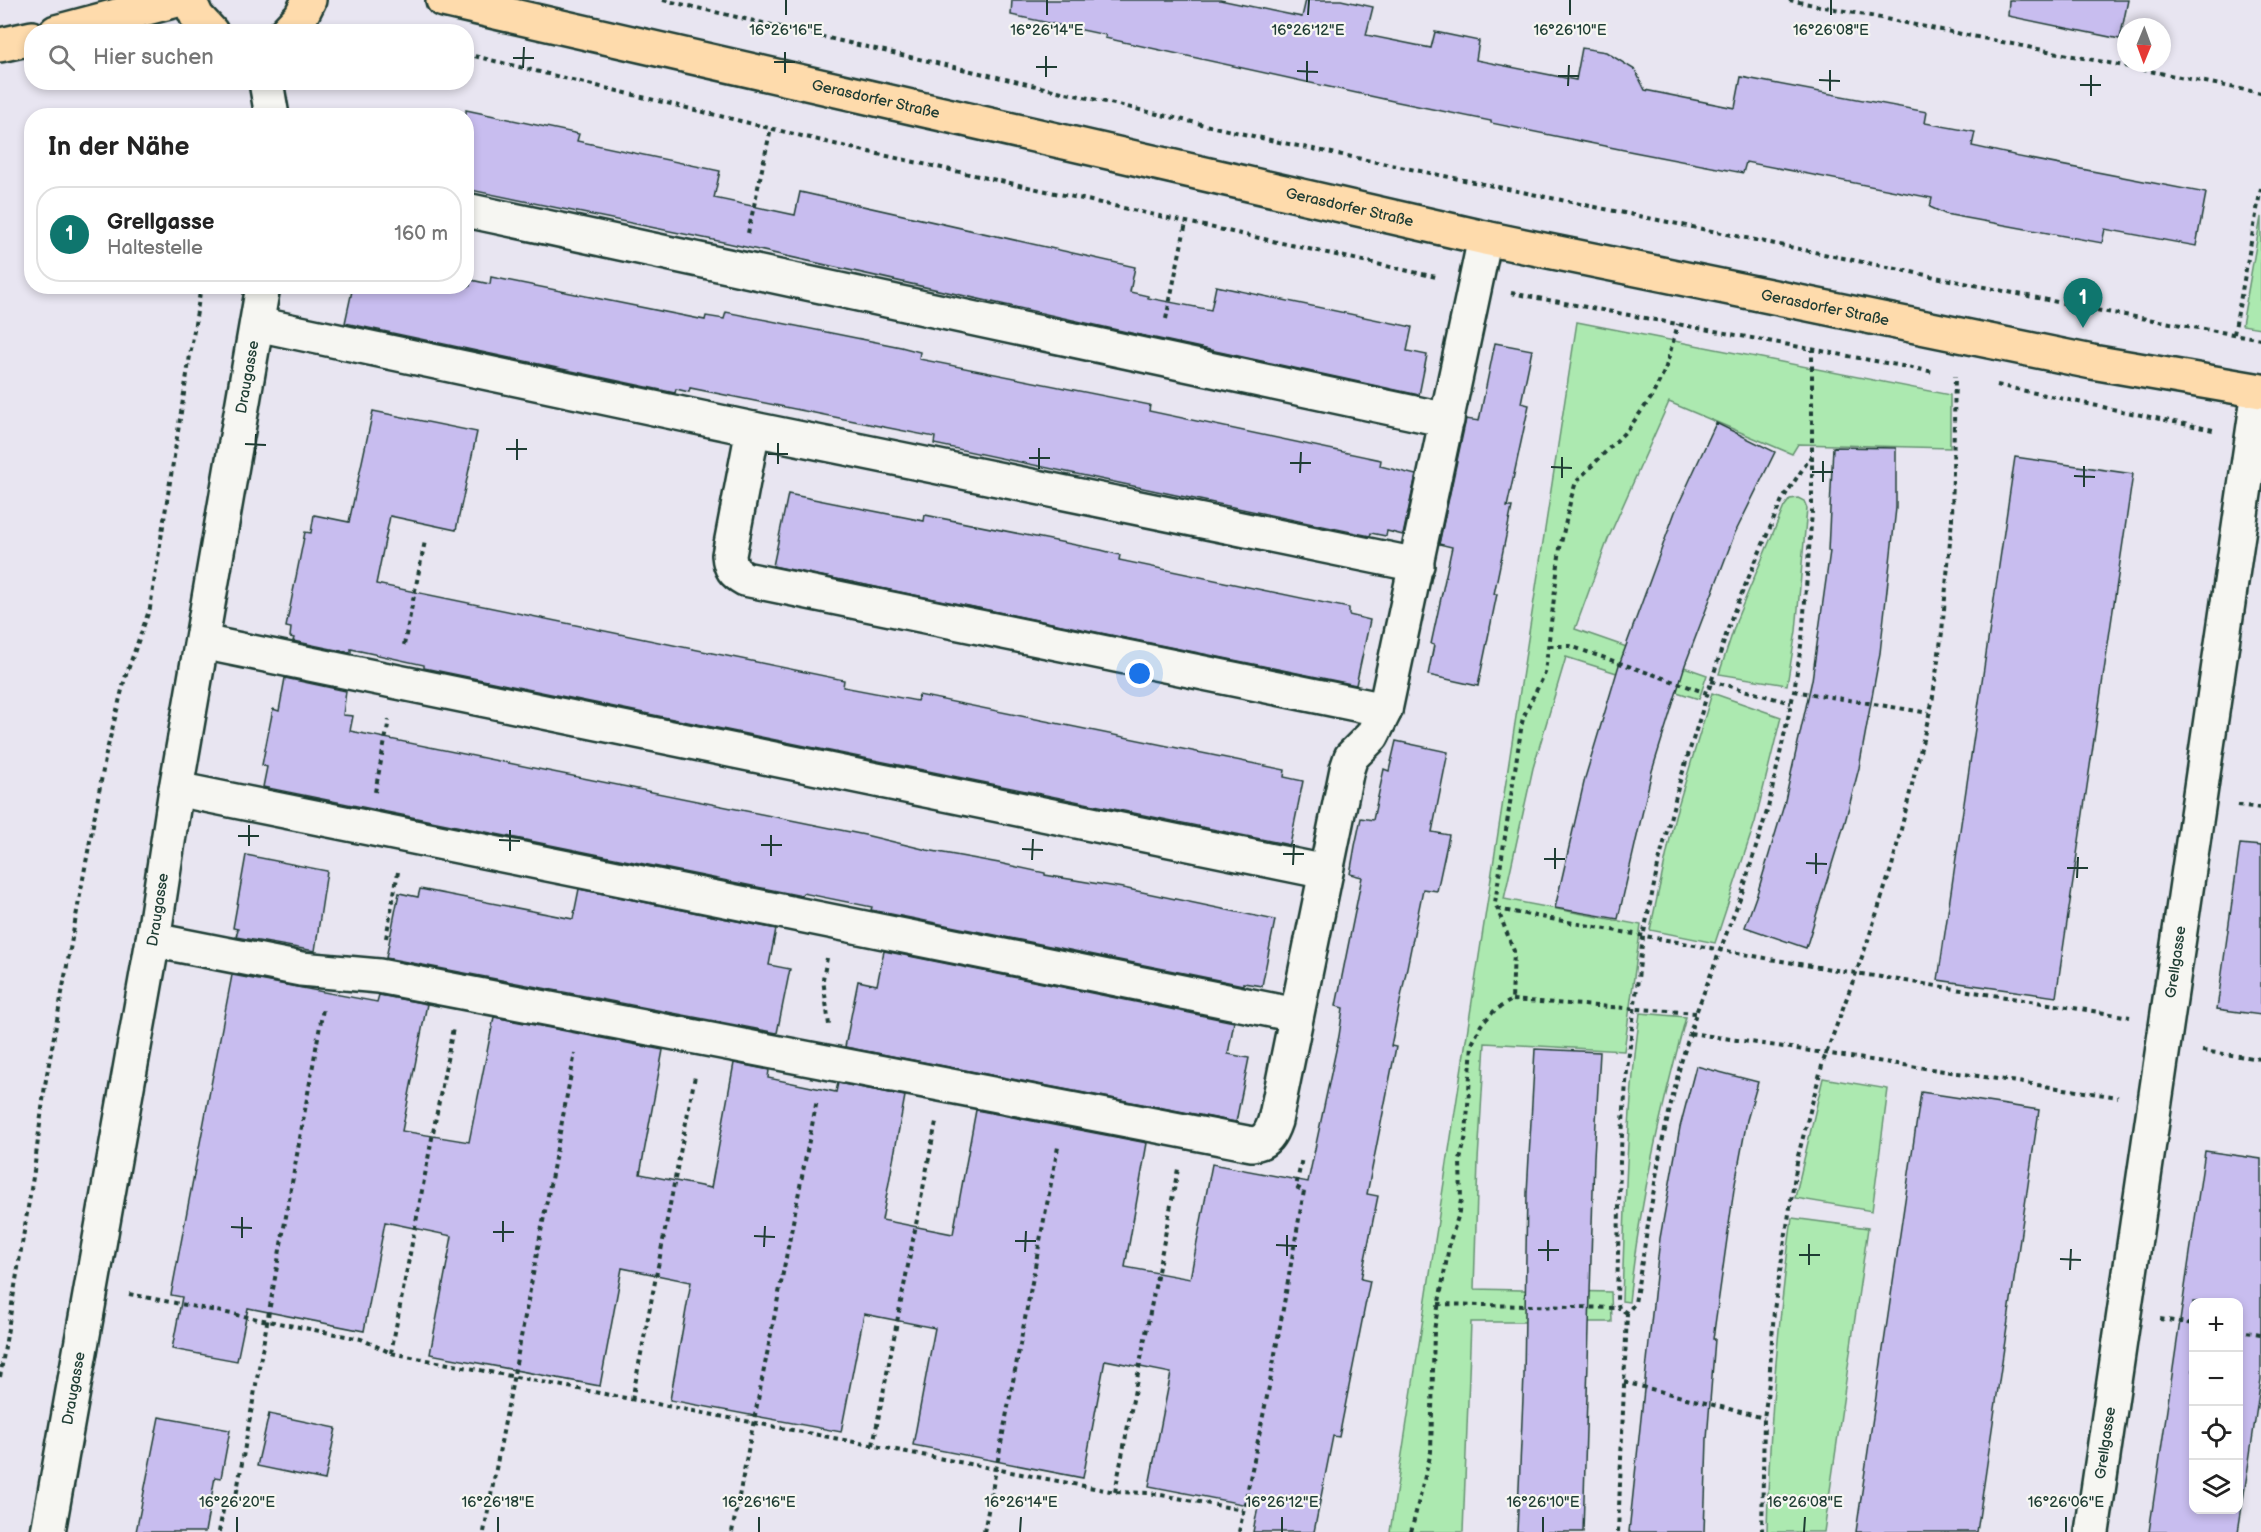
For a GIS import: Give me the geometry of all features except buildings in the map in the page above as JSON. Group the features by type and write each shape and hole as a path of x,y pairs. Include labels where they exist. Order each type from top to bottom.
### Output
{"main road":[{"path":"86,24 177,0"},
{"path":"189,0 197,17 204,24"},
{"path":"294,24 301,16 309,0"},
{"name":"Gerasdorfer Straße","path":"442,0 1485,238 2092,362 2260,391"},
{"path":"0,45 24,40"}],"street":[{"path":"267,90 271,108"},
{"path":"474,212 1447,420"},
{"path":"153,940 301,969 379,976 1252,1144 1263,1142 1268,1137 1275,1121 1351,757 1372,736 1385,710 1485,238"},
{"name":"Draugasse","path":"48,1532 153,940 176,789 262,294"},
{"path":"257,324 753,429 1417,565"},
{"name":"Grellgasse","path":"2092,1532 2251,436 2260,391"},
{"path":"753,429 729,555 729,565 735,573 745,579 1385,710"},
{"path":"202,642 1326,872"},
{"path":"176,789 1296,1015"}],"path":[{"path":"663,0 1279,142 2096,310 2261,339"},
{"path":"1790,0 2261,93"},
{"path":"474,56 771,128 1186,223 1476,286 1966,379"},
{"path":"740,269 771,128"},
{"path":"2234,334 2261,188"},
{"path":"1158,358 1186,223"},
{"path":"0,1377 34,1172 45,1085 106,754 125,678 150,608 200,294"},
{"path":"1512,1000 1514,951 1495,903 1522,723 1527,707 1545,674 1560,548 1571,498 1576,482 1629,428 1651,398 1665,370 1678,324"},
{"path":"1618,1532 1627,1313 1635,1303 1661,1147 1696,1013 1721,949 1768,808 1794,691 1802,639 1809,564 1813,454 1812,350"},
{"path":"1762,1532 1764,1418 1774,1310 1798,1156 1827,1053 1892,866 1929,713 1942,633 1952,519 1955,376"},
{"path":"1989,384 2162,421 2251,436"},
{"path":"1627,1313 1620,1308 1617,1301 1620,1161 1633,1008 1643,937 1658,866 1679,784 1732,616 1782,500 1813,454"},
{"path":"1549,646 1570,646 1707,693"},
{"path":"1711,681 1791,703"},
{"path":"1794,691 1929,713"},
{"path":"379,976 405,836"},
{"path":"1497,909 1856,974 2164,1034 2261,1059"},
{"path":"732,1532 830,1030 823,979 833,922"},
{"path":"1412,1532 1431,1452 1434,1330 1450,1241 1460,1208 1460,1160 1466,1136 1472,1044 1481,1025 1495,1010 1512,1000 1696,1013"},
{"path":"235,1502 323,1008"},
{"path":"391,1353 455,1019"},
{"path":"1690,1033 2155,1102"},
{"path":"484,1532 577,1044"},
{"path":"633,1400 695,1076"},
{"path":"873,1446 936,1121"},
{"path":"984,1532 1058,1146"},
{"path":"1239,1532 1270,1382 1304,1191 1296,1187 1303,1155"},
{"path":"1115,1492 1178,1168"},
{"path":"90,1287 361,1339 391,1353 633,1400 1115,1492 1150,1493 1243,1510"},
{"path":"1438,1304 1620,1308"},
{"path":"2243,1332 2261,1334"},
{"path":"1624,1382 1764,1418"},
{"path":"219,1532 225,1500"}],"green space":[{"path":"2261,217 2261,324 2260,328 2242,325"},
{"path":"1577,322 1950,395 1950,448 1798,444 1792,454 1669,402 1608,539 1575,629 1707,675 1699,699 1566,657 1533,768 1504,899 1641,925 1624,1051 1485,1043 1474,1289 1611,1292 1612,1322 1471,1322 1463,1532 1390,1532"},
{"path":"1798,498 1804,501 1807,508 1796,631 1787,685 1719,674 1738,616 1784,507 1790,499"},
{"path":"1712,693 1781,717 1755,822 1715,943 1650,930 1675,816"},
{"path":"1640,1013 1686,1017 1652,1158 1638,1230 1629,1302 1622,1301 1626,1193 1629,1121"},
{"path":"1823,1078 1888,1089 1872,1211 1795,1198"},
{"path":"1792,1218 1868,1228 1824,1532 1767,1532 1775,1375"}],"place":[{"name":"Grellgasse","path":"2083,328"}]}
